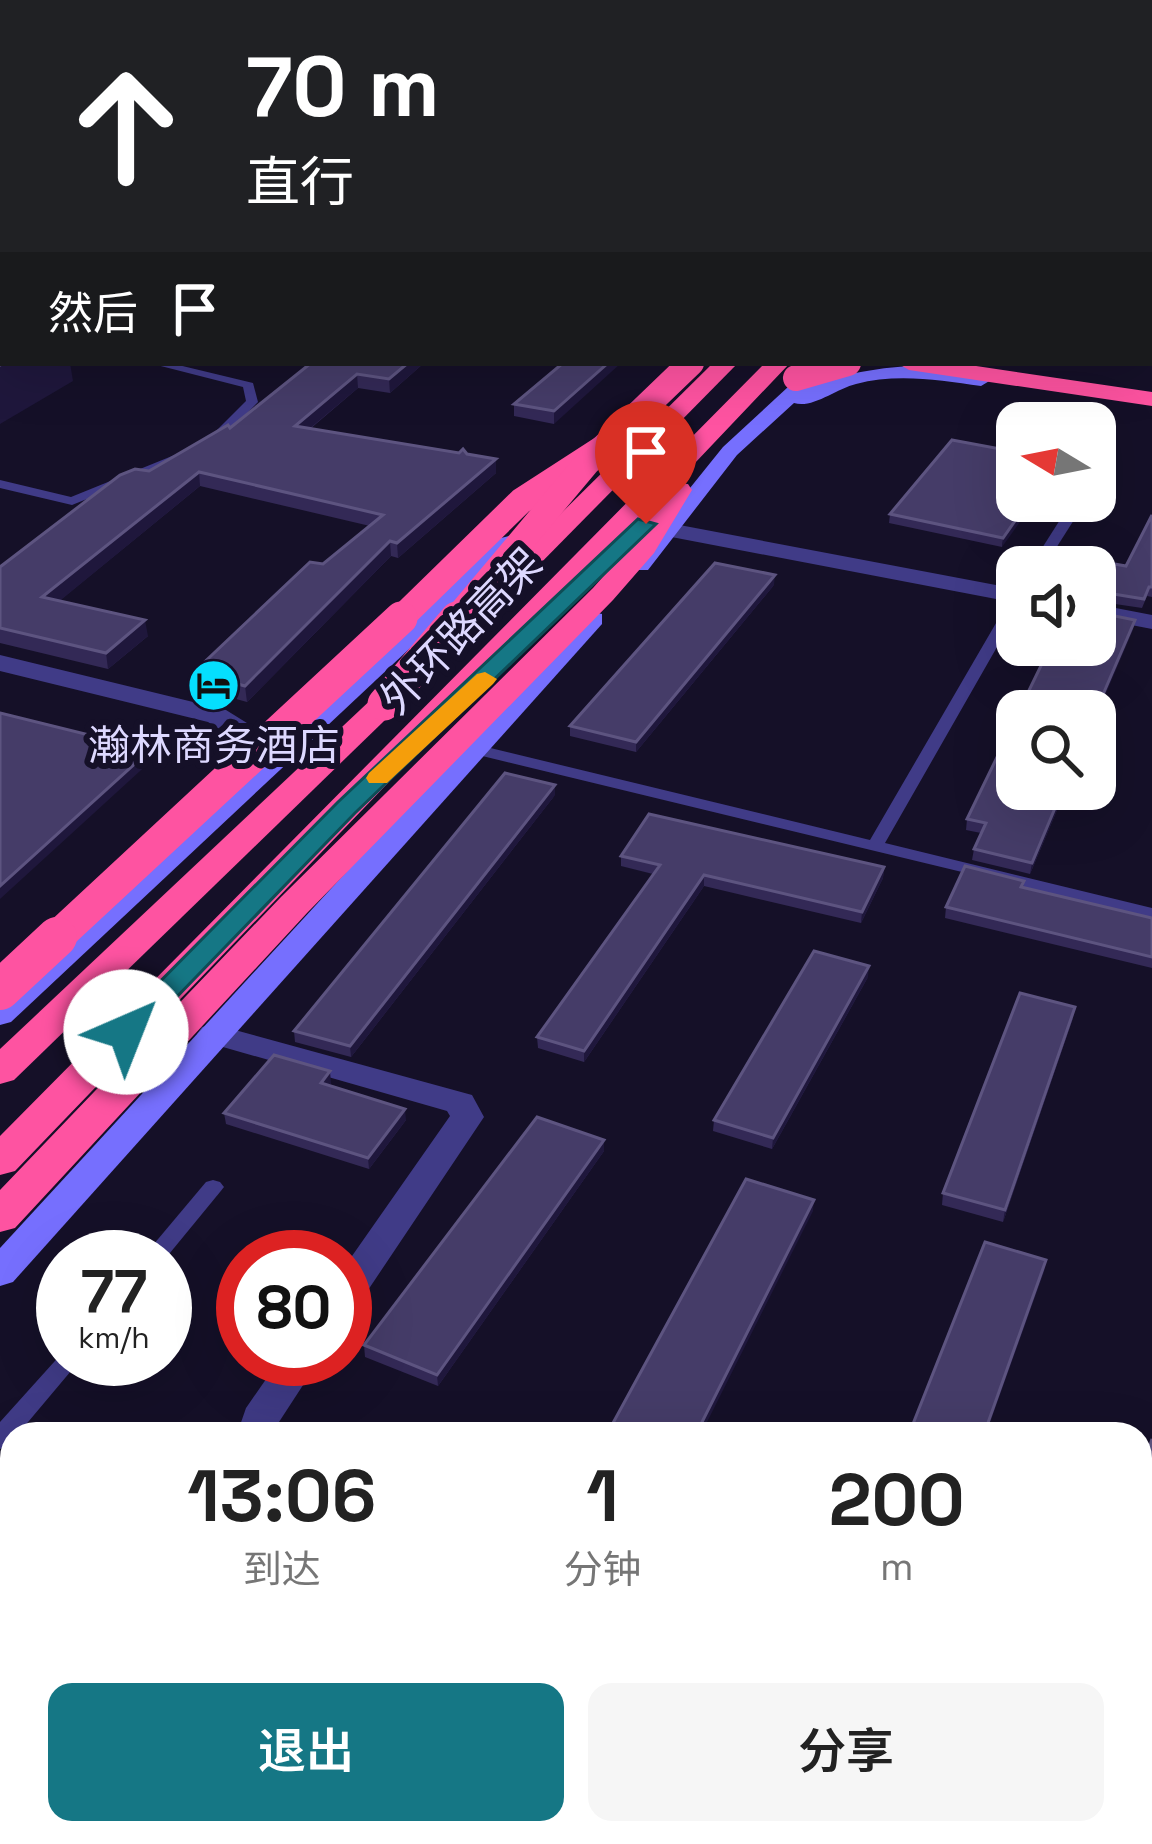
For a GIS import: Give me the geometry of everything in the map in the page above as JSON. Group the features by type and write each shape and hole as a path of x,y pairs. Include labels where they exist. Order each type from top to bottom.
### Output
{"highway":[{"path":"384,704 603,448 688,366"},
{"name":"外环路高架","path":"0,1071 384,704 723,366"},
{"path":"931,366 1152,398"},
{"path":"980,366 1152,398"},
{"path":"346,808 545,623 795,368"},
{"name":"外环路高架","path":"0,1160 346,808 795,368"},
{"path":"0,990 341,676 521,502 603,448"},
{"path":"0,1217 294,905 603,594 644,547 679,490"}],"street":[{"path":"0,1015 699,366"},
{"path":"0,1272 669,530 746,436 822,366"},
{"path":"746,436 827,383 884,370 1152,398"},
{"path":"669,530 996,594"},
{"path":"1116,615 1152,622"},
{"path":"0,663 217,716 247,734 291,746"},
{"path":"213,1034 460,1103 467,1117 372,1256"},
{"path":"259,1422 283,1386"}],"lane":[{"path":"0,484 72,501 214,441 252,402 249,386 167,366"},
{"path":"876,845 996,635"},
{"path":"474,748 1152,913"},
{"path":"177,1230 213,1187"},
{"path":"14,1422 45,1386"}],"building":[{"path":"307,366 404,366 389,379 357,374 295,426 459,453 463,449 467,454 496,459 397,543 390,541 245,686 194,672 310,562 323,564 383,515 199,472 42,597 145,620 106,653 0,628 0,567 120,475 135,469 149,471 230,428"},
{"path":"559,366 605,366 554,411 514,404"},
{"path":"952,440 996,448 996,522 1014,522 1003,538 890,514"},
{"path":"1152,515 1152,587 1144,599 1116,594 1116,564 1126,566"},
{"path":"715,563 775,575 636,742 570,726"},
{"path":"1116,616 1135,620 1116,664"},
{"path":"1041,666 1115,666 1105,690 1029,690"},
{"path":"0,713 150,750 0,886"},
{"path":"996,759 996,810 1054,810 1032,863 974,849 986,823 967,819"},
{"path":"505,773 555,785 350,1046 294,1031"},
{"path":"649,814 884,867 862,912 704,875 584,1051 537,1037 660,865 621,856"},
{"path":"965,866 1024,881 1021,887 1152,918 1152,957 946,907"},
{"path":"814,951 869,966 773,1138 714,1120"},
{"path":"1020,993 1075,1007 1005,1210 943,1193"},
{"path":"274,1055 330,1071 321,1083 405,1109 368,1158 224,1113"},
{"path":"537,1117 604,1140 437,1375 372,1348 372,1334"},
{"path":"746,1179 814,1200 702,1422 614,1422"},
{"path":"985,1242 1046,1260 988,1422 914,1422"}],"slow traffic":[{"path":"378,778 485,679"}],"place":[{"name":"瀚林商务酒店","path":"214,686"}],"route":[{"path":"126,1032 346,808 646,524"}]}
